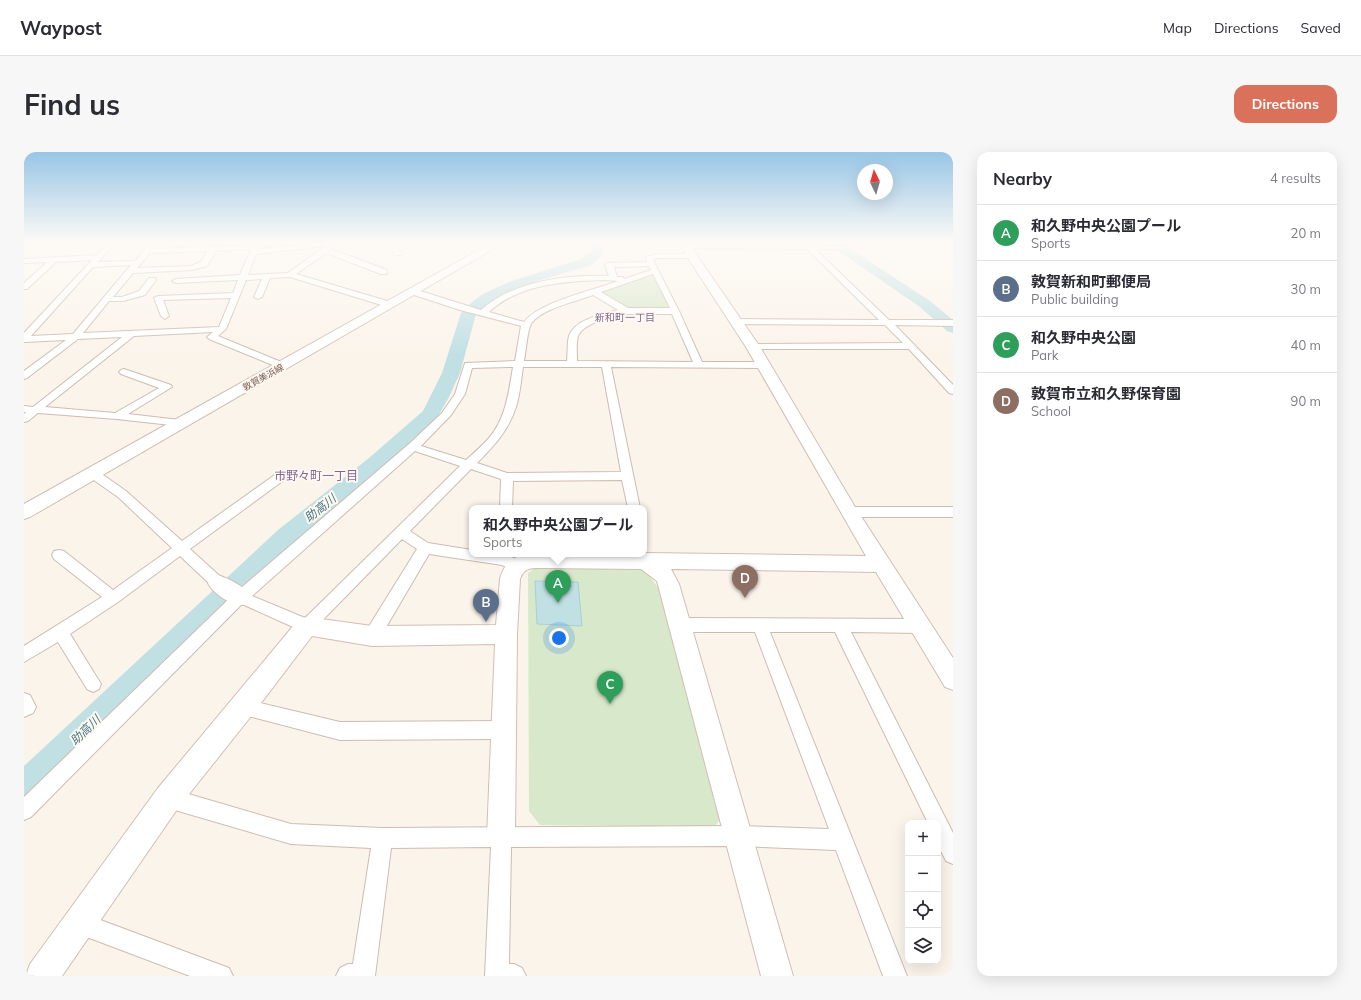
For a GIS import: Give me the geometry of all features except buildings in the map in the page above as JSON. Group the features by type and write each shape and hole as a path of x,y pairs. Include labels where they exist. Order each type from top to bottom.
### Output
{"street":[{"path":"24,287 32,279"},
{"path":"24,339 78,279"},
{"path":"24,376 75,337 124,279"},
{"path":"176,281 211,279"},
{"path":"242,279 222,329 212,337 283,366"},
{"path":"258,297 266,279"},
{"path":"305,279 391,305"},
{"name":"敦賀美浜線","path":"24,512 436,279"},
{"path":"483,313 497,300 531,287 568,280 581,279"},
{"path":"659,279 699,365"},
{"path":"708,279 753,347 880,564 953,679"},
{"path":"842,279 911,346 953,390"},
{"path":"108,299 123,299 142,293 152,280"},
{"path":"42,976 168,798 307,626 469,466 494,439 505,421 511,407 526,325 532,318 548,308 628,280"},
{"path":"414,292 526,325"},
{"path":"594,292 626,311"},
{"path":"165,316 158,298 236,295"},
{"path":"572,364 574,334 579,328 612,314 626,311 675,311"},
{"path":"736,322 953,323"},
{"path":"24,339 222,329"},
{"path":"24,419 131,334"},
{"path":"753,347 911,346"},
{"path":"24,810 240,597 414,447 446,415 460,394 468,366 520,364 763,365"},
{"path":"606,365 626,476 633,505"},
{"path":"117,416 167,387 124,372"},
{"path":"24,409 117,416 180,423"},
{"path":"414,447 507,477 626,476"},
{"path":"92,473 122,494 218,583 240,597 307,626 372,636 506,634"},
{"path":"24,655 61,633 113,598 280,477"},
{"path":"506,505 507,477"},
{"path":"849,512 953,512"},
{"path":"402,532 425,548 469,554"},
{"path":"372,636 425,548"},
{"path":"59,555 113,598"},
{"path":"487,557 522,562 535,560 645,558 880,564"},
{"path":"645,558 664,575 669,584 777,976"},
{"path":"508,560 512,572 510,579 506,634 497,976 514,976"},
{"path":"681,625 920,626"},
{"path":"760,625 895,976"},
{"path":"840,626 937,820"},
{"path":"61,633 93,684"},
{"path":"24,701 27,707 24,709"},
{"path":"243,707 340,731 504,730"},
{"path":"168,798 291,834 382,838 739,836 842,840"},
{"path":"941,829 953,854"},
{"path":"348,976 363,976 382,838"},
{"path":"79,923 221,976"}],"green space":[{"path":"639,279 656,279 668,306 666,309 627,309 601,293"},
{"path":"537,567 639,567 648,574 665,597 721,819 714,827 540,825 529,811 528,573"}],"water":[{"path":"535,581 578,582 582,626 537,624"}],"waterway":[{"name":"助高川","path":"24,789 286,536 376,463 430,414 451,373 469,313 477,305 500,291 532,279"},
{"path":"888,279 925,304 953,328"}],"place":[{"name":"敦賀市立和久野保育園","path":"745,598"},
{"name":"和久野中央公園プール","path":"558,603"},
{"name":"敦賀新和町郵便局","path":"486,622"},
{"name":"和久野中央公園","path":"610,704"}],"district":[{"name":"新和町一丁目","path":"625,317"},
{"name":"市野々町一丁目","path":"316,475"}]}
